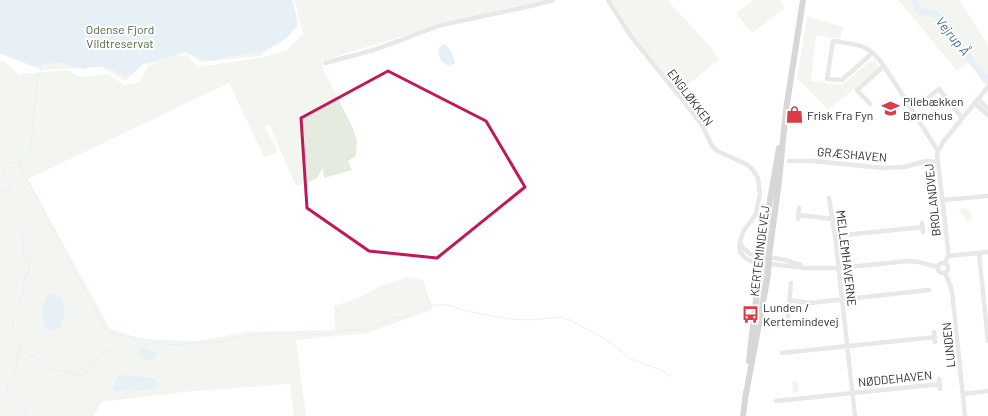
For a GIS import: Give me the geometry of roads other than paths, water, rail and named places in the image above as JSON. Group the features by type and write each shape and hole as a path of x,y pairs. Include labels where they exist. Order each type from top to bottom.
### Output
{"main road":[{"name":"KERTEMINDEVEJ","path":"765,256 762,246 786,110 803,0"},
{"name":"KERTEMINDEVEJ","path":"746,394 756,342 765,256 779,181 786,110"},
{"name":"KERTEMINDEVEJ","path":"743,416 765,263"}],"street":[{"path":"325,63 374,50 441,25 526,8 553,0"},
{"name":"ENGLØKKEN","path":"608,0 630,35 704,129 712,146 721,153 746,164 752,169 758,178 760,194 756,214 740,238"},
{"path":"872,52 842,80 827,79 833,41 859,45 867,48 876,55 884,66 938,150"},
{"path":"870,104 857,90 884,66"},
{"name":"BROLANDVEJ","path":"945,263 948,256 938,150 988,87"},
{"path":"924,101 939,89 962,118"},
{"path":"978,99 988,109"},
{"path":"974,104 988,115"},
{"name":"GRÆSHAVEN","path":"789,161 820,161 884,168 904,167 926,161 938,162"},
{"path":"942,200 988,196"},
{"name":"MELLEMHAVERNE","path":"829,198 833,219 855,416"},
{"path":"799,208 798,217 833,219"},
{"path":"835,236 923,227"},
{"path":"740,238 741,244 746,252 750,254 765,256 809,267"},
{"path":"740,238 739,249 742,255 749,260 765,263 805,268 838,268 908,261 938,267 940,272 945,272 948,268 945,263 942,263 938,267"},
{"path":"948,256 988,252"},
{"path":"979,253 988,341"},
{"name":"LUNDEN","path":"945,272 951,287 953,300 965,416"},
{"path":"788,317 791,283"},
{"path":"790,300 810,302 842,300 923,288 930,290"},
{"path":"782,353 935,337"},
{"name":"NØDDEHAVEN","path":"776,401 940,384"},
{"path":"963,394 988,391"}],"water":[{"name":"Odense Fjord Vildtreservat","path":"0,0 292,0 296,13 296,24 290,34 283,40 257,52 205,60 185,52 143,64 134,72 125,76 105,66 83,69 63,63 54,63 33,66 0,53"},
{"path":"444,44 450,50 455,63 449,66 443,62 438,52"},
{"path":"51,293 61,299 64,305 64,317 59,327 56,330 51,331 45,328 43,311 44,302 48,294"},
{"path":"141,347 156,352 157,354 154,360 151,361 139,356"},
{"path":"119,375 154,378 158,384 153,390 117,391 113,388"}],"waterway":[{"name":"Vejrup Å","path":"915,0 917,8 920,12 936,14 987,81"},
{"path":"42,65 38,76 30,151 28,155 18,163 108,333 149,340 157,344 175,345 203,342 217,343 245,336 277,333 307,333 315,335 373,327 392,318 407,317 434,305 449,305 470,312 510,319 530,320 559,317 570,320 609,341 631,359 661,370 671,377"},
{"path":"0,191 7,191 10,188 4,175 6,165 12,162 16,163"},
{"path":"0,221 15,227 22,235 23,254 29,265 29,271 24,281 22,296 13,316 13,325 20,348 26,353 40,359 47,369 53,371 66,371 72,374 80,375 85,374 90,369 99,355 110,350 116,344"},
{"path":"20,348 15,371 9,384 8,393 9,397 13,401 19,399 24,402 26,407 26,416"}],"place":[{"name":"Pilebækken Børnehus","path":"890,108"},
{"name":"Frisk Fra Fyn","path":"794,115"},
{"name":"Lunden / Kertemindevej","path":"750,314"}]}
